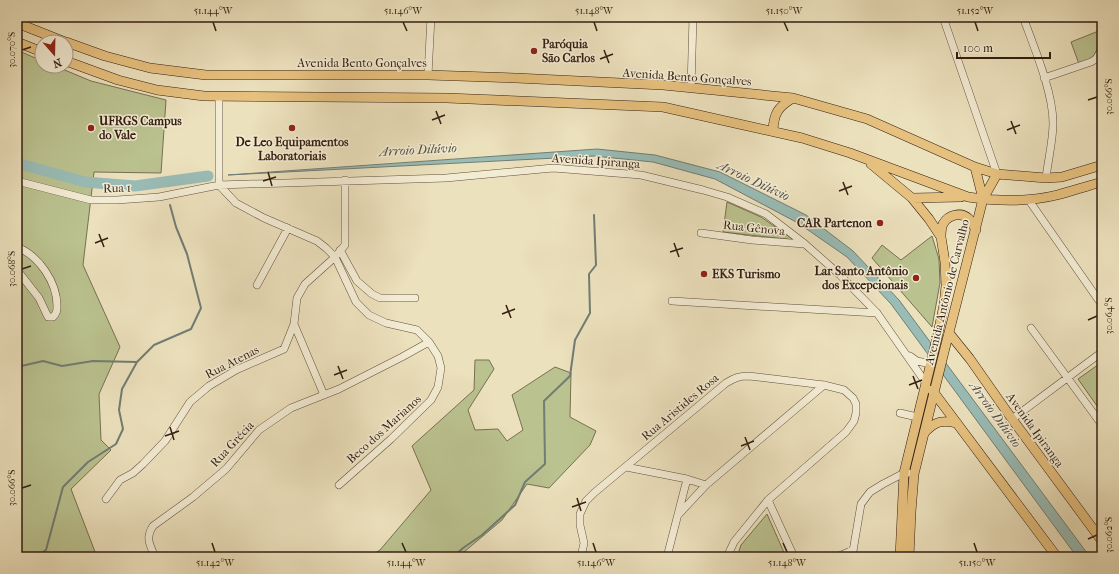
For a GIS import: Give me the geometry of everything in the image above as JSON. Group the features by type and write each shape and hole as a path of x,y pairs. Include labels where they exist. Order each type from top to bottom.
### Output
{"main road":[{"name":"Avenida Bento Gonçalves","path":"17,23 45,34"},
{"path":"17,42 34,49"},
{"name":"Avenida Bento Gonçalves","path":"74,45 105,56 150,68 201,74 251,76 428,75 516,78 691,88 793,98 867,118 976,167 997,174 1046,178 1062,177 1102,165"},
{"path":"74,64 118,80 157,90 219,97 447,98 663,108 773,130 802,138 864,158 968,197"},
{"path":"773,130 777,111 782,104 793,98"},
{"name":"Avenida Antônio de Carvalho","path":"864,158 912,198 929,218 941,237 945,262 946,286 944,305 904,473 900,557"},
{"path":"976,167 983,199"},
{"path":"983,199 997,174"},
{"path":"912,198 968,197 983,199 1028,199 1056,195 1102,182"},
{"name":"Avenida Antônio de Carvalho","path":"909,557 910,512 914,474 983,199"},
{"path":"941,237 943,223 954,215 960,214 969,219 976,230"},
{"name":"Avenida Ipiranga","path":"949,333 970,359 1012,419 1098,528 1102,541"},
{"name":"Avenida Ipiranga","path":"926,383 934,391 956,423 1057,557"},
{"path":"924,433 933,424 943,421 956,423"}],"street":[{"path":"428,75 431,17"},
{"path":"691,88 693,17"},
{"path":"943,17 997,174"},
{"path":"1023,17 1053,108 1054,124 1046,178"},
{"path":"1044,78 1091,62 1096,59 1102,49"},
{"path":"219,97 219,185"},
{"name":"Avenida Ipiranga","path":"219,185 446,178 552,168 641,175 703,190 733,200 766,214 805,244 840,275 877,312 908,354 926,383"},
{"path":"346,180 345,245 340,250 357,281 372,294 380,298 415,298"},
{"name":"Rua 1","path":"17,181 90,200 159,197 219,185"},
{"name":"Beco dos Marianos","path":"219,185 236,203 264,218 317,241 335,256 356,302 369,315 386,323 417,330 429,342 438,356 441,368 438,387 431,400 391,439 338,485"},
{"path":"1028,199 1102,305"},
{"path":"257,285 288,228"},
{"name":"Rua Gênova","path":"701,233 752,240 805,244"},
{"path":"17,247 24,250 43,266 54,286 57,295 57,313 54,317 48,317 39,298 17,270"},
{"name":"Rua Atenas","path":"106,498 120,480 133,473 165,441 190,402 209,386 236,370 284,349 294,324 297,298 306,284 340,250"},
{"path":"672,300 877,312"},
{"path":"294,324 324,395"},
{"path":"1031,328 1102,425"},
{"name":"Rua Grécia","path":"155,557 148,539 149,532 153,526 193,497 226,469 259,430 291,408 324,395 402,357 429,342"},
{"path":"1012,419 1102,352"},
{"name":"Avenida Ipiranga","path":"908,354 917,361 931,363"},
{"name":"Rua Aristides Rosa","path":"581,557 584,543 580,524 580,514 586,501 726,383 734,378 749,376 824,385 844,390 853,398 856,404 854,421 846,432 768,500"},
{"path":"678,515 706,485 824,385"},
{"path":"900,413 918,417"},
{"path":"626,467 687,479 706,485"},
{"path":"836,557 853,553 862,504 870,492 904,473 914,474"},
{"path":"667,557 687,479"},
{"path":"727,557 734,542 768,500 794,557"}],"green space":[{"path":"1101,30 1102,40 1092,59 1079,64 1071,42"},
{"path":"17,50 34,57 34,74 74,74 91,81 166,100 161,173 94,172 83,265 120,347 99,394 101,440 111,450 71,489 97,557 17,557"},
{"path":"727,202 761,217 794,240 723,232"},
{"path":"932,236 939,259 940,283 932,327 872,258 882,245 901,260"},
{"path":"475,360 489,360 494,369 468,410 475,430 498,429 507,441 523,430 512,395 555,367 571,373 570,417 596,431 590,445 549,488 527,484 502,520 458,557 369,557 380,550 431,490 412,446 474,390"},
{"path":"1102,362 1102,413 1078,379"},
{"path":"767,514 786,557 737,557 741,545"}],"water":[{"name":"Arroio Dilúvio","path":"597,149 655,155 720,172 806,215 853,251 899,300 1090,557 1077,557 891,304 847,257 798,223 715,179 653,162 594,156 228,175"}],"waterway":[{"name":"Arroio Dilúvio","path":"17,163 85,182 135,186 208,176"},
{"path":"36,557 46,550 63,487 88,462 116,444 123,429 119,410 122,389 137,362 154,345 191,329 201,308 187,254 176,227 170,205"},
{"path":"453,557 482,535 515,505 525,482 545,464 544,401 570,376 575,340 590,313 589,274 596,265 594,215"},
{"path":"17,367 43,361 62,366 93,361 137,362"}],"place":[{"name":"Paróquia São Carlos","path":"534,51"},
{"name":"UFRGS Campus do Vale","path":"91,128"},
{"name":"De Leo Equipamentos Laboratoriais","path":"292,128"},
{"name":"CAR Partenon","path":"880,223"},
{"name":"EKS Turismo","path":"704,274"},
{"name":"Lar Santo Antônio dos Excepcionais","path":"916,278"}]}
